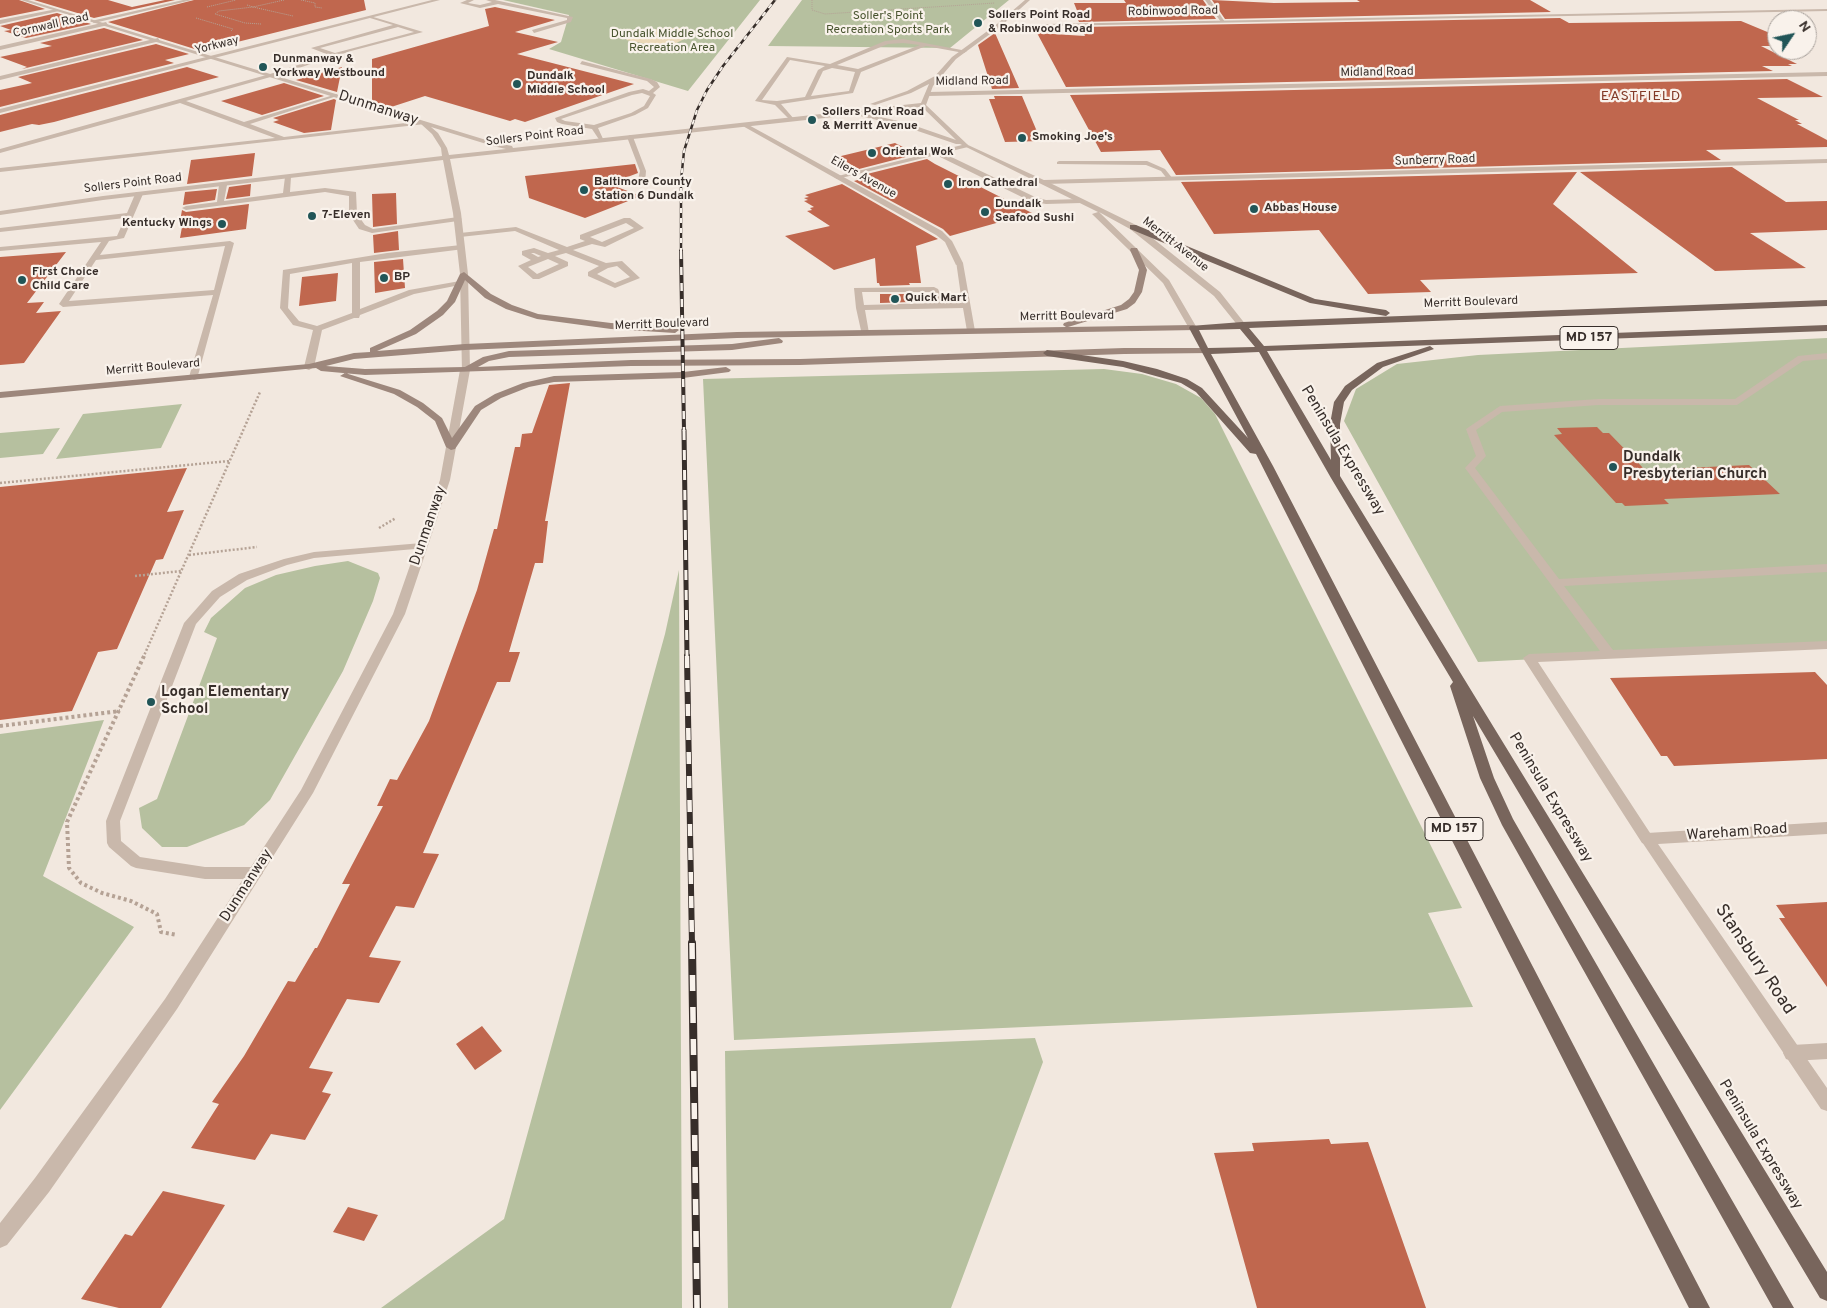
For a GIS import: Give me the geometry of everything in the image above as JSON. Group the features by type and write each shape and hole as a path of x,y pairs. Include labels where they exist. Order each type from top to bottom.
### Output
{"main road":[{"path":"1133,227 1268,285 1313,301 1383,313 1449,316"},
{"path":"1047,330 1100,316 1124,307 1132,301 1138,292 1143,270 1134,250"},
{"path":"354,356 384,347 423,326 451,302 464,274 488,296 510,307 537,316 611,326 737,335"},
{"name":"Merritt Boulevard","path":"0,396 309,367 354,356 465,347 737,335 1193,328 1449,316 1827,303"},
{"name":"Peninsula Expressway","path":"1242,325 1262,350 1336,478 1827,1291"},
{"name":"MD 157","path":"1193,328 1268,466 1700,1308"},
{"name":"Merritt Boulevard","path":"309,367 365,372 631,363 800,362 1047,353 1262,350 1827,328"},
{"path":"465,370 486,359 509,354 732,347 850,333"},
{"name":"MD 157","path":"1336,478 1335,424 1339,402 1348,388 1372,370 1394,359 1460,342"},
{"path":"1047,353 1122,364 1154,371 1184,381 1199,390 1268,466"},
{"path":"309,367 373,383 397,392 420,405 438,420 451,447 478,408 498,396 526,385 554,379 683,375 800,362"},
{"path":"1448,662 1487,778 1507,821 1784,1308"},
{"path":"1804,1253 1827,1273"}],"street":[{"name":"Dunmanway","path":"0,1238 42,1185 172,1004 306,793 399,614 445,480 465,370 464,274 460,235 447,159 435,133 423,123 214,57 23,0"},
{"path":"94,21 190,0"},
{"name":"Yorkway","path":"0,112 438,0"},
{"path":"472,0 462,3 480,7 498,2"},
{"path":"488,0 570,17 569,20 534,32"},
{"path":"1207,0 1224,21"},
{"path":"923,105 936,78 954,58 999,25 1026,2"},
{"path":"0,22 57,10"},
{"name":"Robinwood Road","path":"999,25 1827,10"},
{"path":"0,151 272,76 336,55 420,32 372,17"},
{"name":"Cornwall Road","path":"0,48 106,24"},
{"path":"336,55 314,48 399,25"},
{"path":"0,78 158,40"},
{"path":"807,99 820,70 887,42 903,41 924,46 964,51"},
{"path":"858,71 851,92 777,104 758,101 789,58 858,71 924,46"},
{"path":"582,63 649,80 655,83 657,87 650,93 631,93 558,118 559,121 594,128 633,114 646,107 653,95 650,93"},
{"name":"Midland Road","path":"928,94 1827,74"},
{"path":"842,113 909,92 936,78"},
{"path":"244,124 335,95"},
{"path":"181,101 284,139"},
{"path":"777,104 791,119"},
{"name":"Sollers Point Road","path":"0,213 139,194 522,149 923,105"},
{"name":"Merritt Avenue","path":"923,105 947,130 966,146 1044,182 1133,227 1217,294 1242,325"},
{"path":"810,116 856,115 879,118 905,124 966,146"},
{"path":"0,170 423,123 432,124 496,145 522,149"},
{"name":"Eilers Avenue","path":"743,124 939,233 948,241 959,263 971,332"},
{"path":"594,128 602,140"},
{"path":"630,137 643,171 641,184"},
{"path":"837,177 966,146"},
{"path":"937,153 1013,192 1033,199 1046,202 1081,201"},
{"name":"Sunberry Road","path":"1044,182 1827,162"},
{"path":"1058,163 1147,163 1163,170 1170,179"},
{"path":"286,195 288,177"},
{"path":"220,204 223,185"},
{"path":"186,208 325,190 353,194 353,214 362,227 372,231 458,220"},
{"path":"0,249 120,238 139,194"},
{"name":"Merritt Avenue","path":"1081,201 1166,282 1193,328"},
{"path":"0,230 130,215"},
{"path":"537,260 525,253 534,250 548,256 565,264 536,277 522,266 537,260 548,256 566,250 592,240 602,245 640,228 627,220 583,237 592,240"},
{"path":"460,235 516,229 605,266 619,263 636,278 615,286 591,274 605,266"},
{"path":"106,240 63,304 218,292"},
{"path":"94,258 230,243 194,377"},
{"path":"460,283 412,292 356,316 318,329 296,323 284,308 286,272 387,255 461,247"},
{"path":"356,260 356,316"},
{"path":"864,333 857,290 934,289 941,306"},
{"path":"860,308 967,304"},
{"path":"309,367 318,329"},
{"path":"1827,356 1800,358 1738,402 1598,402 1500,409 1471,428 1481,456 1470,468 1609,654 1827,645"},
{"path":"255,874 205,873 136,862 114,843 113,822 190,623 216,594 243,577 284,562 314,555 422,546"},
{"path":"1556,583 1827,568"},
{"name":"Stansbury Road","path":"1609,654 1529,658 1647,839 1827,1104"},
{"name":"Wareham Road","path":"1647,839 1827,828"},
{"path":"1792,1053 1827,1051"}],"path":[{"path":"268,0 275,2"},
{"path":"245,23 216,14 219,11 253,7 284,0"},
{"path":"812,0 812,10 825,14 983,3 1026,2"},
{"path":"247,5 334,26"},
{"path":"197,18 233,29 230,33 239,32"},
{"path":"0,483 229,461"},
{"path":"135,576 181,571"},
{"path":"0,726 120,711"}],"green space":[{"name":"Dundalk Middle School Recreation Area","path":"503,0 760,0 688,91 549,49 561,42 569,15"},
{"name":"Soller's Point Recreation Sports Park","path":"802,0 1009,0 950,48 768,46"},
{"path":"1827,338 1827,644 1478,662 1344,421 1356,389 1397,364 1478,355"},
{"path":"1104,369 1142,374 1176,384 1201,398 1215,414 1462,908 1428,913 1473,1007 734,1040 703,379"},
{"path":"182,404 161,448 56,459 83,414"},
{"path":"60,428 43,454 0,458 0,433"},
{"path":"348,561 378,573 380,578 373,601 343,671 270,800 244,825 187,847 162,847 142,828 139,808 157,799 217,638 204,632 211,618 245,588 276,575"},
{"path":"679,570 682,1308 381,1308 504,1219 665,634"},
{"path":"104,720 43,876 134,927 0,1110 0,734"},
{"path":"1035,1038 1043,1062 951,1308 728,1308 725,1051"}],"sand":[{"path":"664,28 683,28 697,33 676,43 678,46 669,48 626,40 631,35"}],"building":[{"path":"0,0 19,0 45,9 0,18"},
{"path":"34,0 108,0 132,7 165,0 175,0 94,18"},
{"path":"194,0 364,0 366,10 201,51 108,22"},
{"path":"1124,0 1203,0 1216,19 1079,22 1075,13 1078,13 1074,3 1126,3"},
{"path":"1212,0 1274,3 1360,2 1357,0 1530,0 1551,12 1225,19"},
{"path":"495,7 555,20 515,32 558,42 517,54 634,84 525,122 515,119 510,121 425,96 388,108 372,103 372,59 489,26 485,9"},
{"path":"57,13 91,24 26,38 4,31 11,30 0,26"},
{"path":"1560,18 1569,23 1741,21 1767,32 1767,46 1761,46 1767,49 1767,60 1789,60 1797,64 1788,64 1792,66 1762,66 1773,71 1066,87 1037,33 1085,36 1081,27"},
{"path":"104,28 143,40 22,69 27,67 0,57 52,46 40,43"},
{"path":"995,33 1019,88 992,89 978,45"},
{"path":"156,44 189,54 165,60 174,63 0,107 0,90 32,83 18,77"},
{"path":"187,67 219,77 54,122 39,125 32,124 0,132 0,115"},
{"path":"342,67 337,92 296,80"},
{"path":"1787,79 1823,97 1757,98 1799,120 1795,120 1802,124 1797,124 1827,140 1827,147 1706,150 1721,160 1176,175 1160,150 1101,152 1070,95"},
{"path":"284,83 324,96 262,115 221,101"},
{"path":"994,96 1022,96 1041,141 1005,142 989,99 995,99"},
{"path":"334,99 336,100 331,130 304,133 273,122 279,120 273,118"},
{"path":"895,143 917,154 859,169 837,157"},
{"path":"255,153 252,176 187,184 191,160"},
{"path":"927,159 1032,213 950,236 943,229 854,181 868,177 865,175 869,174 867,174"},
{"path":"635,164 638,173 609,184 641,196 585,218 529,198 525,176"},
{"path":"1732,167 1786,202 1827,201 1827,230 1750,233 1806,268 1715,271 1580,172"},
{"path":"1577,172 1553,204 1638,273 1420,280 1431,292 1368,294 1319,230 1214,234 1181,182"},
{"path":"251,184 250,196 226,199 229,187"},
{"path":"842,184 938,239 916,246 921,283 880,286 877,283 875,258 834,270 785,236 830,226 807,211 812,210 810,208 814,207 804,201 808,200 804,198 809,197 805,195"},
{"path":"217,189 215,200 183,205 185,192"},
{"path":"396,193 397,224 373,227 372,194"},
{"path":"249,204 246,229 180,238 182,227 179,227 182,210 186,212"},
{"path":"398,231 399,250 374,253 373,235"},
{"path":"66,252 27,303 44,302 36,313 61,311 24,363 0,365 0,257"},
{"path":"403,259 405,288 375,293 374,262"},
{"path":"338,273 336,301 299,306 302,277"},
{"name":"Quick Mart","path":"880,294 910,294 910,302 880,303"},
{"path":"570,383 545,521 548,521 543,563 535,563 509,652 520,652 510,682 497,682 423,853 439,854 414,908 396,906 369,957 401,961 379,1003 347,999 309,1068 333,1072 322,1092 331,1094 305,1140 271,1134 255,1160 191,1148 219,1104 212,1102 244,1056 288,981 295,982 315,948 317,948 350,884 342,884 383,806 377,806 390,779 397,780 429,721 477,590 494,529 497,529 515,447 520,447 522,434 532,433 549,385"},
{"name":"Dundalk Presbyterian Church","path":"1597,427 1603,433 1609,433 1645,470 1749,465 1780,494 1664,499 1669,504 1625,506 1622,503 1616,503 1554,435 1562,434 1557,428"},
{"path":"187,468 167,512 184,510 163,559 156,560 117,649 98,652 72,711 0,720 0,487"},
{"path":"1815,672 1827,685 1827,759 1674,766 1667,756 1661,756 1610,678"},
{"path":"1827,902 1827,987 1779,918 1785,918 1776,905"},
{"path":"482,1026 502,1051 475,1070 456,1044"},
{"path":"1329,1139 1331,1144 1368,1142 1426,1308 1257,1308 1214,1153 1254,1151 1252,1143"},
{"path":"163,1191 225,1205 161,1308 119,1308 81,1299 125,1234 132,1236"},
{"path":"348,1207 378,1215 364,1241 333,1232"}],"railway":[{"path":"681,251 681,181 684,151 697,110 707,90 723,66 775,0"},
{"path":"681,251 684,431"},
{"path":"684,430 687,658"},
{"path":"687,656 692,945"},
{"path":"692,943 697,1308"}],"place":[{"name":"Sollers Point Road & Robinwood Road","path":"978,23"},
{"name":"Dunmanway & Yorkway Westbound","path":"263,67"},
{"name":"Dundalk Middle School","path":"517,84"},
{"name":"Sollers Point Road & Merritt Avenue","path":"812,120"},
{"name":"Smoking Joe's","path":"1022,138"},
{"name":"Oriental Wok","path":"872,153"},
{"name":"Iron Cathedral","path":"948,184"},
{"name":"Baltimore County Station 6 Dundalk","path":"584,190"},
{"name":"Abbas House","path":"1254,209"},
{"name":"Dundalk Seafood Sushi","path":"985,212"},
{"name":"7-Eleven","path":"312,216"},
{"name":"Kentucky Wings","path":"222,224"},
{"name":"BP","path":"384,278"},
{"name":"First Choice Child Care","path":"22,280"},
{"name":"Quick Mart","path":"895,299"},
{"name":"Dundalk Presbyterian Church","path":"1613,467"},
{"name":"Logan Elementary School","path":"151,702"}],"district":[{"name":"EASTFIELD","path":"1641,97"}]}
